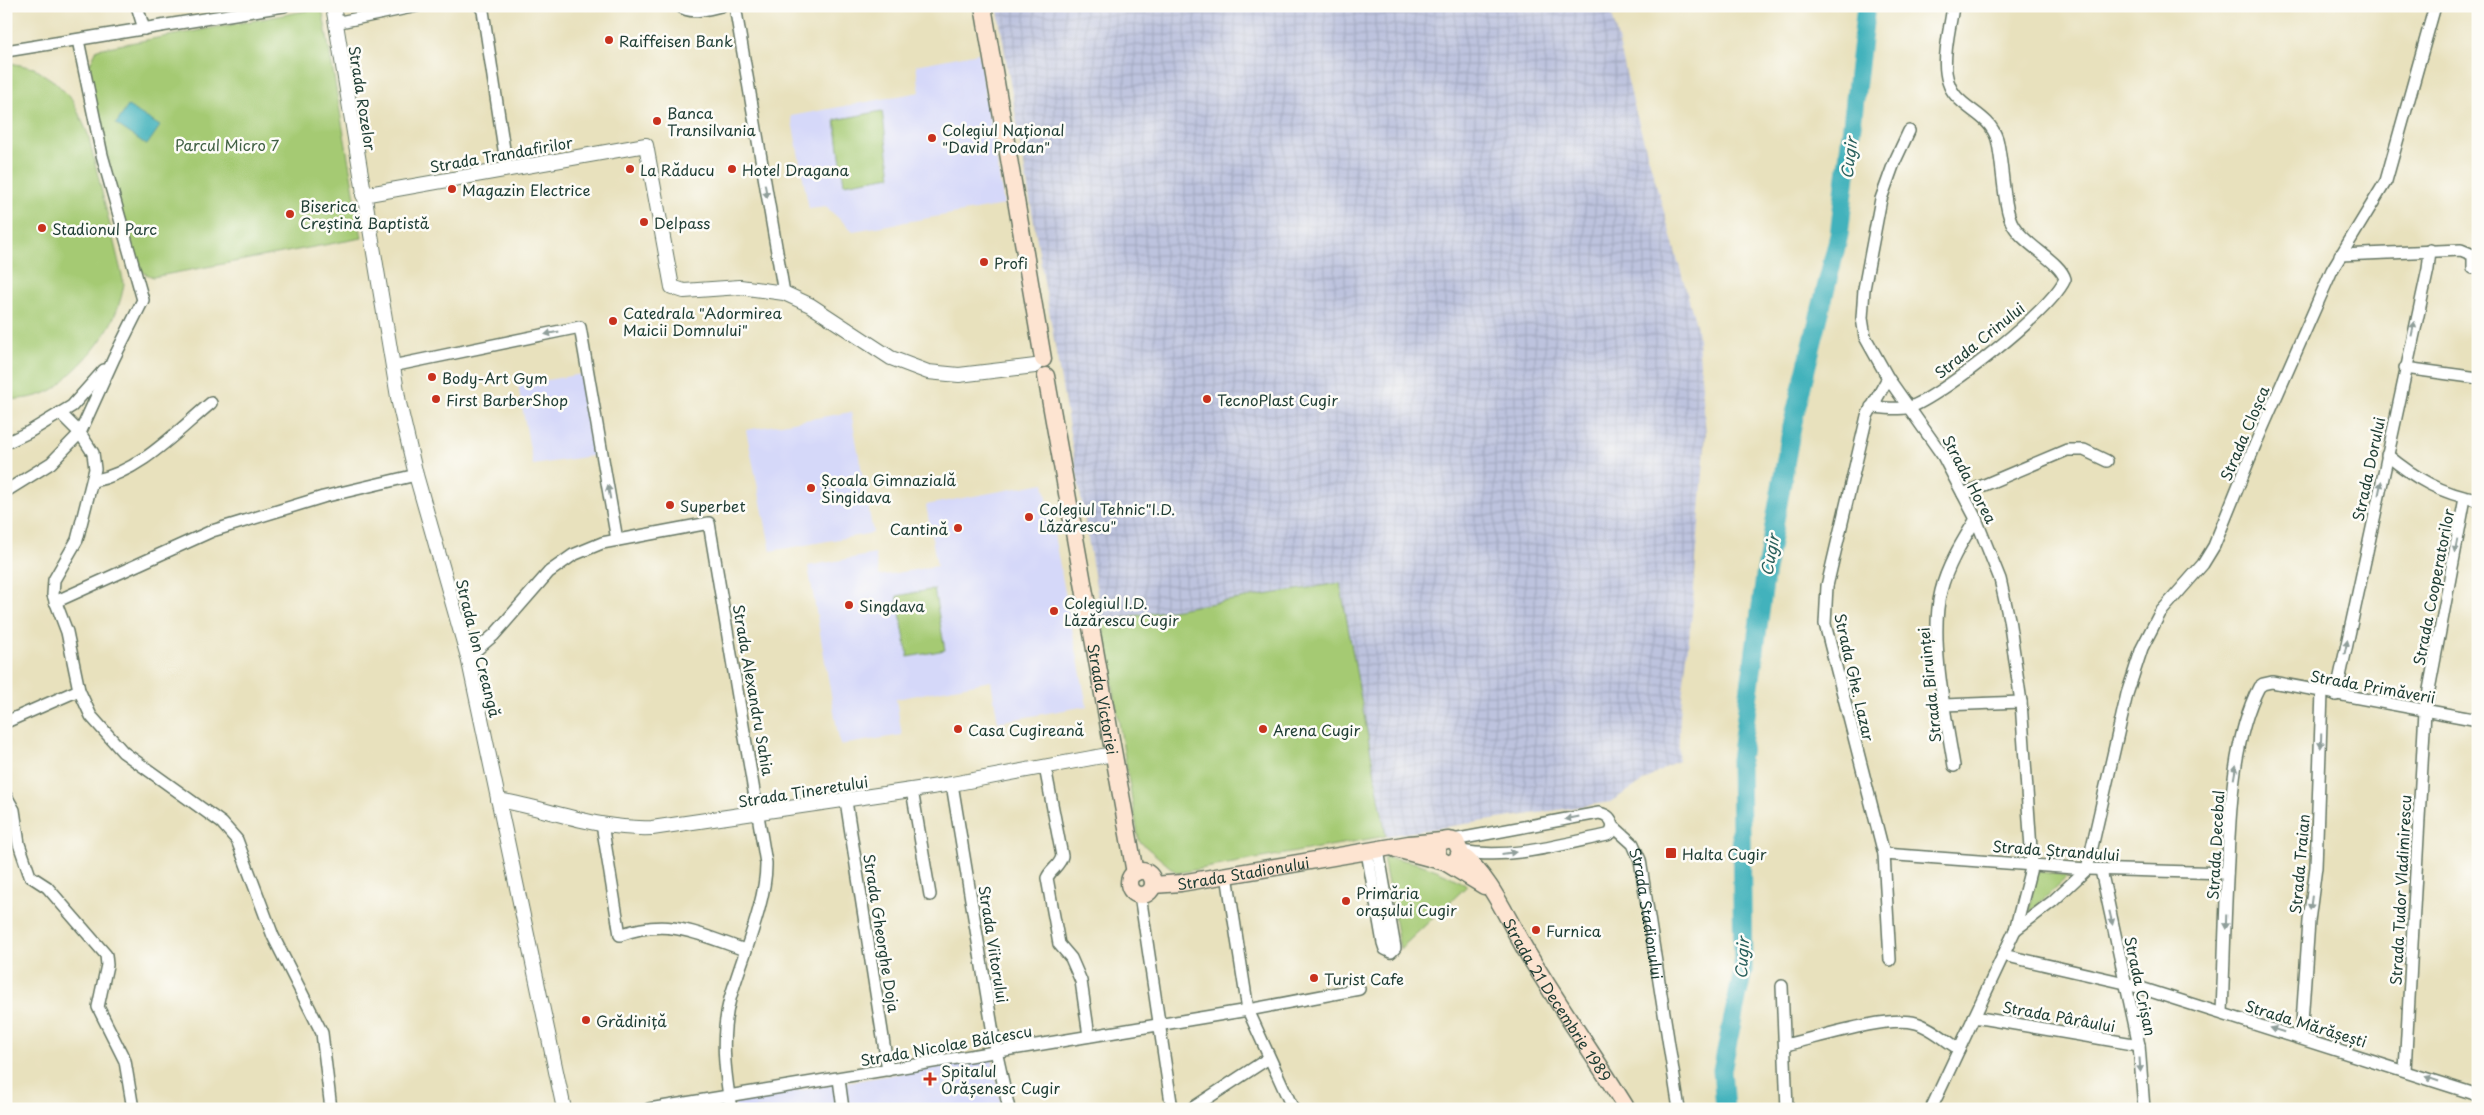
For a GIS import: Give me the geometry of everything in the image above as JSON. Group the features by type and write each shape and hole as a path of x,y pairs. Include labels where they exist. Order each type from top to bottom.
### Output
{"main road":[{"name":"Strada Victoriei","path":"983,6 1041,367 1135,873 1143,871 1150,874 1146,890"},
{"name":"Strada Stadionului","path":"1146,890 1379,850 1451,852"},
{"name":"Strada 21 Decembrie 1989","path":"1451,852 1489,889 1627,1109"}],"street":[{"path":"137,6 144,29"},
{"path":"6,50 144,29 226,11 284,6"},
{"name":"Strada Rozelor","path":"332,6 363,195"},
{"path":"335,22 417,6"},
{"path":"480,6 483,12 507,169"},
{"path":"680,6 685,11 694,11 721,6"},
{"path":"735,6 784,293 810,305 892,358 928,372 959,375 1041,367"},
{"name":"Strada Crinului","path":"1871,407 1910,408 1938,393 2003,343 2056,294 2065,279 2060,268 2023,239 2012,224 1996,139 1990,125 1955,95 1948,81 1946,56 1954,6"},
{"name":"Strada Cloșca","path":"2086,869 2127,694 2142,648 2160,612 2203,564 2214,546 2284,376 2340,255 2366,217 2386,181 2435,6"},
{"path":"6,491 51,463 80,433 143,300 102,155 78,40"},
{"name":"Strada Horea","path":"1909,131 1894,163 1881,199 1864,289 1862,318 1865,337 1888,378 1943,456 1976,519 2000,579 2021,702 2032,864 2015,930 1932,1109"},
{"name":"Strada Trandafirilor","path":"363,195 646,145 672,287 684,291 740,287 784,293"},
{"name":"Strada Ion Creangă","path":"363,195 392,366 416,475 468,657 564,1109"},
{"path":"2340,255 2430,250 2467,252 2473,255 2473,268"},
{"name":"Strada Dorului","path":"2336,695 2405,368 2428,269 2430,250"},
{"path":"392,366 580,327 617,540 602,543 580,552 548,572 494,635 468,657"},
{"path":"6,443 29,432 72,406 114,358"},
{"path":"2405,368 2478,378"},
{"name":"Strada Ghe. Lazar","path":"1888,378 1871,407 1827,586 1824,612 1843,699 1884,854 1890,960"},
{"path":"93,481 108,479 152,454 211,403"},
{"path":"60,413 80,433 95,460 93,481 78,540 54,580 55,602 67,632 78,690 91,716 123,752 222,823 236,840 273,936 322,1032 331,1109"},
{"path":"1963,494 2067,450 2084,450 2107,460"},
{"path":"2387,455 2420,480 2438,490 2478,500"},
{"path":"55,602 212,531 323,497 416,475"},
{"name":"Strada Cooperatorilor","path":"2424,711 2465,498"},
{"name":"Strada Biruinței","path":"1954,766 1944,704 1938,638 1940,592 1953,561 1976,519"},
{"name":"Strada Alexandru Sahia","path":"617,540 709,523 759,814 766,874 730,1001 724,1032 724,1062 731,1109"},
{"name":"Strada Primăverii","path":"2263,684 2272,682 2478,720"},
{"name":"Strada Decebal","path":"2222,1013 2227,873 2234,772 2249,717 2257,693 2263,684"},
{"path":"6,722 78,690"},
{"name":"Strada Traian","path":"2301,1037 2309,921 2316,867 2322,692"},
{"path":"1944,704 2021,702"},
{"name":"Strada Tudor Vladimirescu","path":"2405,1070 2424,711"},
{"name":"Strada Tineretului","path":"498,800 559,816 621,828 652,828 759,814 952,784 1113,754"},
{"path":"1045,767 1062,856 1060,863 1050,871 1047,878 1059,944 1071,958 1081,981 1089,1036"},
{"name":"Strada Viitorului","path":"952,784 996,1051 1009,1109"},
{"path":"912,790 930,895"},
{"path":"6,796 14,810 19,844 30,876 47,887 106,955 107,965 98,1007 124,1061 133,1109"},
{"name":"Strada Gheorghe Doja","path":"846,801 888,1070"},
{"path":"1451,852 1599,813 1606,815 1612,820 1613,826"},
{"path":"602,824 620,935 650,927 676,928 745,950"},
{"name":"Strada Stadionului","path":"1451,852 1485,855 1512,853 1607,835 1611,833 1613,826 1633,844 1640,860 1679,1109"},
{"path":"1379,850 1389,942"},
{"name":"Strada Ștrandului","path":"1884,854 2101,870 2227,873"},
{"path":"2015,930 2053,901 2086,869"},
{"name":"Strada Crișan","path":"2101,870 2139,1045 2144,1109"},
{"path":"1227,875 1248,1010 1293,1109"},
{"path":"1146,890 1159,1024 1172,1109"},
{"name":"Strada Mărășești","path":"2003,955 2125,983 2301,1037 2478,1095"},
{"path":"1782,986 1787,1109"},
{"name":"Strada Nicolae Bălcescu","path":"649,1109 686,1106 729,1096 1248,1010 1359,989"},
{"name":"Strada Pârâului","path":"1974,1017 2139,1045"},
{"path":"1785,1045 1866,1026 1906,1022 1924,1026 1959,1049"},
{"path":"1192,1109 1269,1058"},
{"path":"839,1079 843,1109"}],"shaded area":[{"path":"997,6 1610,6 1634,106 1697,328 1706,434 1692,614 1680,715 1678,760 1610,802 1386,836 1340,583 1102,621"},
{"path":"979,53 1004,205 853,231 826,207 809,209 791,116 920,92 916,65"},
{"path":"582,374 598,455 533,465 518,385"},
{"path":"851,412 873,533 771,551 746,430"},
{"path":"1044,483 1087,706 998,722 991,681 896,699 902,735 840,745 808,566 875,554 879,576 937,566 926,505"},
{"name":"Spitalul Orășenesc Cugir","path":"992,1058 1002,1109 735,1109 734,1101"}],"green space":[{"path":"345,6 382,6 346,12"},
{"name":"Parcul Micro 7","path":"322,8 362,238 153,277 135,269 87,70 97,49"},
{"name":"Stadionul Parc","path":"6,62 34,68 55,82 72,99 88,134 124,284 117,310 105,334 79,365 56,387 46,393 29,398 6,400"},
{"path":"882,111 891,176 844,184 835,120"},
{"path":"1340,583 1386,836 1177,873 1139,841 1102,621"},
{"path":"934,589 945,650 908,657 897,596"},
{"path":"1383,857 1405,860 1426,866 1467,886 1400,949"},
{"path":"2037,871 2068,876 2028,914"}],"water":[{"path":"128,106 160,126 147,145 116,124"}],"waterway":[{"name":"Cugir","path":"1725,1109 1722,1070 1743,970 1740,760 1765,576 1792,426 1839,235 1866,6"}],"place":[{"name":"Raiffeisen Bank","path":"609,40"},
{"name":"Banca Transilvania","path":"657,121"},
{"name":"Colegiul Național \"David Prodan\"","path":"932,138"},
{"name":"La Răducu","path":"630,169"},
{"name":"Hotel Dragana","path":"732,169"},
{"name":"Magazin Electrice","path":"452,189"},
{"name":"Biserica Creștină Baptistă","path":"290,214"},
{"name":"Delpass","path":"644,222"},
{"name":"Stadionul Parc","path":"42,228"},
{"name":"Profi","path":"984,262"},
{"name":"Catedrala \"Adormirea Maicii Domnului\"","path":"613,321"},
{"name":"Body-Art Gym","path":"432,377"},
{"name":"First BarberShop","path":"436,399"},
{"name":"TecnoPlast Cugir","path":"1207,399"},
{"name":"Școala Gimnazială Singidava","path":"811,488"},
{"name":"Superbet","path":"670,505"},
{"name":"Colegiul Tehnic\"I.D. Lăzărescu\"","path":"1029,517"},
{"name":"Cantină","path":"958,528"},
{"name":"Singdava","path":"849,605"},
{"name":"Colegiul I.D. Lăzărescu Cugir","path":"1054,611"},
{"name":"Casa Cugireană","path":"958,729"},
{"name":"Arena Cugir","path":"1263,729"},
{"name":"Halta Cugir","path":"1671,853"},
{"name":"Primăria orașului Cugir","path":"1346,901"},
{"name":"Furnica","path":"1536,930"},
{"name":"Turist Cafe","path":"1314,978"},
{"name":"Grădiniță","path":"586,1020"},
{"name":"Spitalul Orășenesc Cugir","path":"930,1079"}]}
